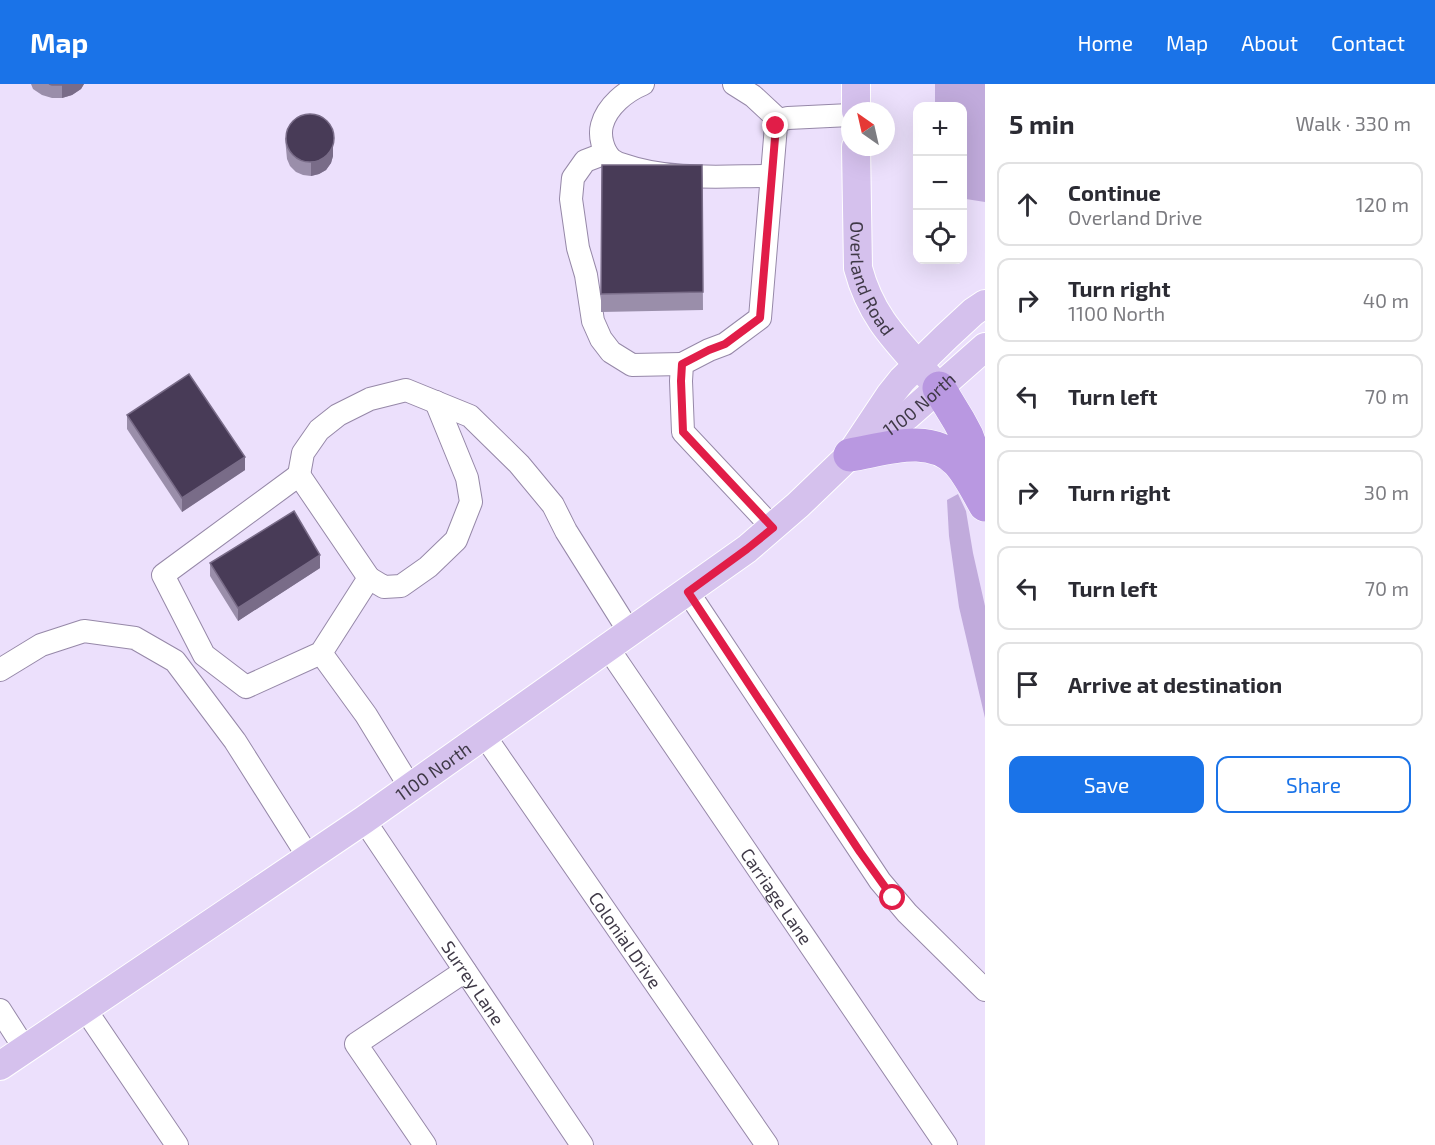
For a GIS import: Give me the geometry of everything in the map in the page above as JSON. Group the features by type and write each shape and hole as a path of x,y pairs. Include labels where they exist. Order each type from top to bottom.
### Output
{"highway":[{"path":"939,388 967,436 985,489"},
{"path":"850,455 902,446 928,446 943,450 958,462 985,506"}],"main road":[{"path":"856,84 856,102"},
{"name":"Overland Road","path":"856,156 858,268 863,286 877,314 890,333 939,388"},
{"name":"1100 North","path":"850,455 890,395 917,364 973,312 985,304"},
{"name":"1100 North","path":"0,1066 364,820 747,549 773,528 850,455 908,415 985,347"}],"street":[{"path":"644,84 634,88 616,102 606,115 601,127 601,140 606,153 613,161 632,168 686,176 771,176"},
{"path":"735,84 753,96 780,121"},
{"path":"606,153 585,162 573,178 571,199 578,248 593,321 601,339 611,352 632,365 682,364 725,344 760,318 776,126 780,121 788,118 841,115"},
{"path":"682,364 683,432 773,528"},
{"path":"299,475 369,578 384,587 401,586 428,567 456,540 471,502 467,478 436,402 406,390 370,399 338,415 319,430 303,453 299,475 163,575 204,655 246,687 321,653 369,578"},
{"name":"Carriage Lane","path":"436,402 470,416 519,464 553,506 588,568 619,640 946,1145"},
{"path":"688,592 880,881 908,913 985,990"},
{"path":"0,670 41,645 84,631 135,638 175,661 235,741 309,858"},
{"path":"321,653 366,715 410,787"},
{"name":"Colonial Drive","path":"484,735 767,1145"},
{"name":"Surrey Lane","path":"364,820 582,1145"},
{"path":"425,1145 356,1044 465,971"},
{"path":"85,1009 177,1145"},
{"path":"0,1010 25,1049"}],"shaded area":[{"path":"935,84 985,84 985,202 967,199 967,102 935,102"},
{"path":"958,494 966,511 985,606 985,718 959,607 949,536 947,500"}],"building":[{"path":"310,114 327,121 334,138 327,155 310,162 293,155 286,138 293,121"},
{"path":"602,165 702,165 703,292 601,294"},
{"path":"189,374 245,457 182,498 127,415"},
{"path":"294,511 320,555 238,608 210,563"}],"route":[{"path":"776,126 760,318 725,344 682,364 681,381 683,432 773,528 688,592 860,852 893,898"}]}
